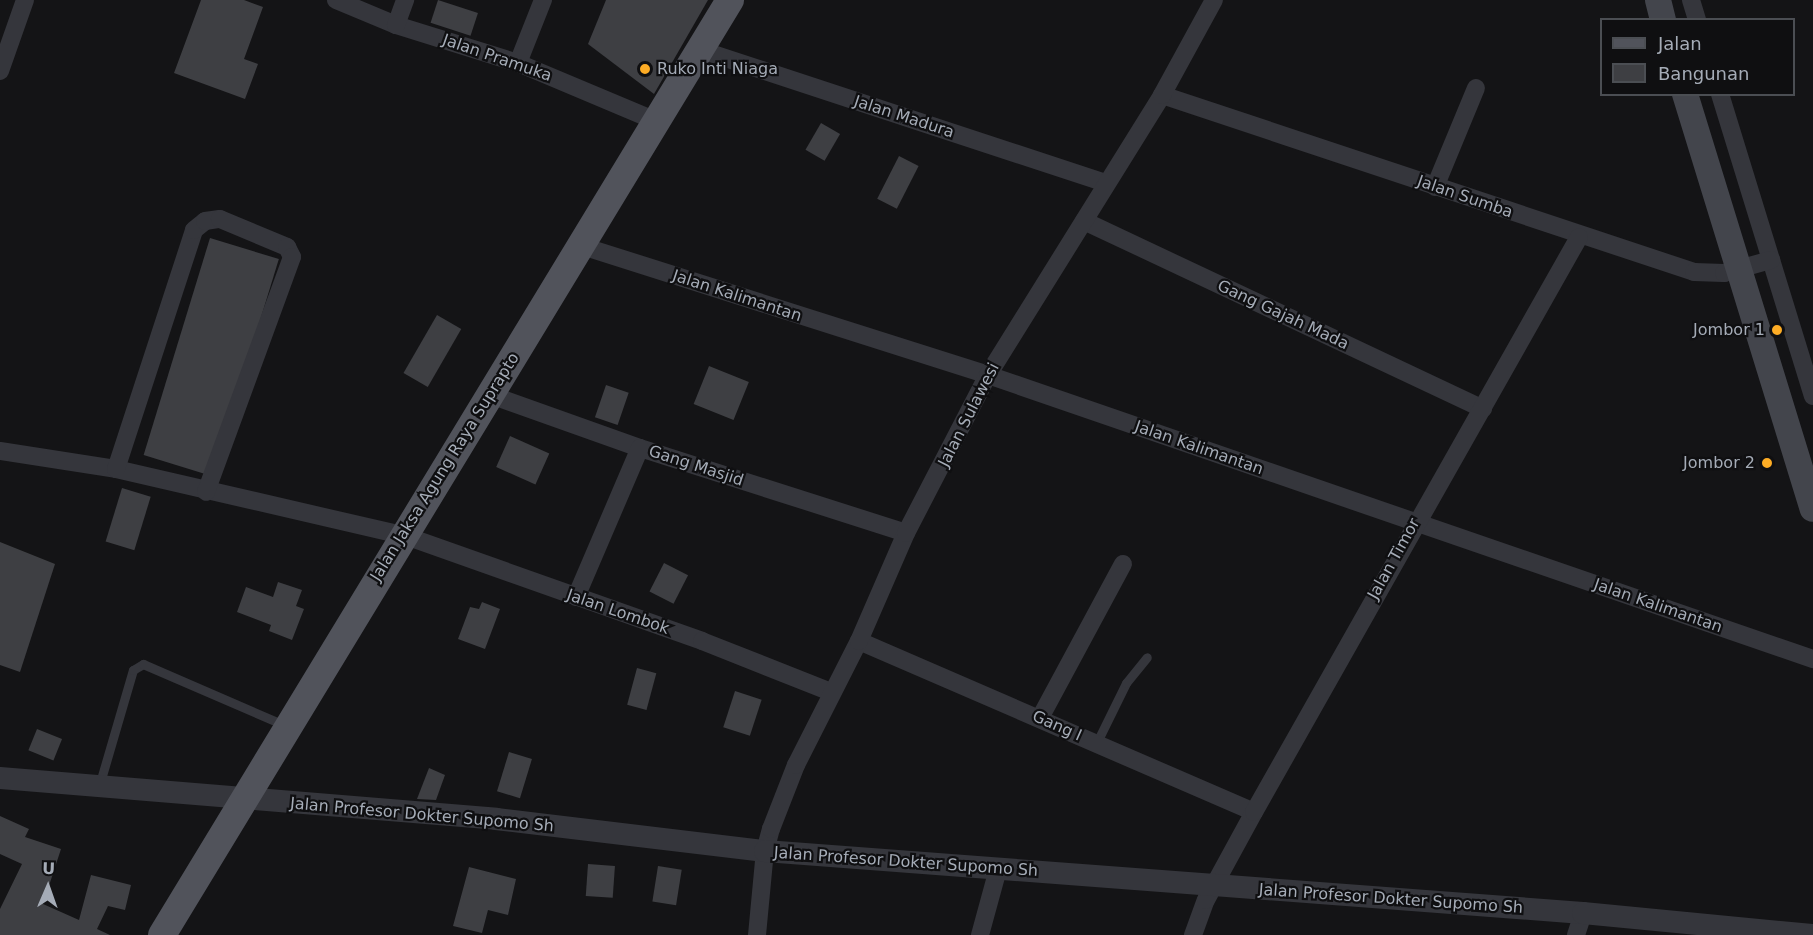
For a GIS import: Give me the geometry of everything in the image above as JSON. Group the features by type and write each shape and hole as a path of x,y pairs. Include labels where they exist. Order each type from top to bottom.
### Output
{"main road":[{"name":"Jalan Jaksa Agung Raya Suprapto","path":"162,935 286,726 488,394 582,246 730,0"},
{"path":"1658,0 1662,18"},
{"path":"1686,96 1737,270 1813,509"}],"street":[{"path":"0,71 25,0"},
{"name":"Jalan Pramuka","path":"336,0 396,25 518,63 656,121"},
{"path":"396,25 405,0"},
{"path":"518,63 543,0"},
{"name":"Jalan Sulawesi","path":"757,935 765,851 796,765 831,692 859,641 906,533 988,375 1162,95 1214,0"},
{"path":"1691,0 1696,18"},
{"name":"Jalan Madura","path":"701,50 1106,183"},
{"path":"1435,187 1476,88"},
{"name":"Jalan Sumba","path":"1162,95 1579,237 1694,272 1737,270 1771,260"},
{"path":"1721,96 1813,396"},
{"path":"116,469 194,230 204,221 220,219 287,247 292,257 206,492"},
{"name":"Gang Gajah Mada","path":"1084,221 1483,409"},
{"name":"Jalan Timor","path":"1193,935 1214,885 1254,812 1414,523 1483,409 1579,237"},
{"name":"Jalan Kalimantan","path":"582,246 988,375 1813,659"},
{"name":"Gang Masjid","path":"488,394 640,448 906,533"},
{"path":"576,597 640,448"},
{"name":"Jalan Lombok","path":"0,452 116,469 206,492 403,535 702,641 831,692"},
{"path":"1040,718 1123,564"},
{"name":"Gang I","path":"859,641 1254,812"},
{"name":"Jalan Profesor Dokter Supomo Sh","path":"0,778 496,819 765,851 1583,913 1813,935"},
{"path":"980,935 998,869"},
{"path":"1576,935 1583,913"}],"lane":[{"path":"1096,744 1126,683 1147,657"},
{"path":"98,787 133,670 143,664 286,726"}],"building":[{"path":"201,0 244,0 263,7 244,59 258,64 245,99 174,73"},
{"path":"438,0 478,13 471,36 431,23"},
{"name":"Ruko Inti Niaga","path":"606,0 708,0 654,94 588,44"},
{"path":"821,123 840,134 825,161 806,150"},
{"path":"899,156 919,166 897,209 877,199"},
{"path":"210,238 279,259 212,476 144,455"},
{"path":"437,315 461,329 428,387 404,373"},
{"path":"709,366 749,382 734,420 694,404"},
{"path":"606,385 629,393 618,425 595,417"},
{"path":"510,436 549,453 535,485 496,467"},
{"path":"122,488 151,497 134,550 106,542"},
{"path":"0,542 55,564 20,672 0,665"},
{"path":"664,563 688,575 674,604 649,592"},
{"path":"278,582 302,590 296,606 304,609 292,640 269,631 271,625 237,612 246,587 273,597"},
{"path":"482,602 500,609 485,649 458,639 470,607 479,609"},
{"path":"637,668 656,673 646,710 627,705"},
{"path":"735,691 762,700 750,736 723,727"},
{"path":"37,729 62,739 53,760 28,750"},
{"path":"509,752 532,759 520,798 497,791"},
{"path":"429,768 445,775 436,800 417,799"},
{"path":"0,816 29,829 25,837 61,849 43,904 79,920 91,875 131,885 125,910 108,906 97,929 110,935 0,935 0,909 22,864 0,854"},
{"path":"588,864 615,866 613,898 586,896"},
{"path":"658,866 682,870 676,905 652,902"},
{"path":"469,867 516,879 508,915 488,910 482,933 453,926"}],"place":[{"name":"Ruko Inti Niaga","path":"645,69"},
{"name":"Jombor 1","path":"1777,330"},
{"name":"Jombor 2","path":"1767,463"}]}
